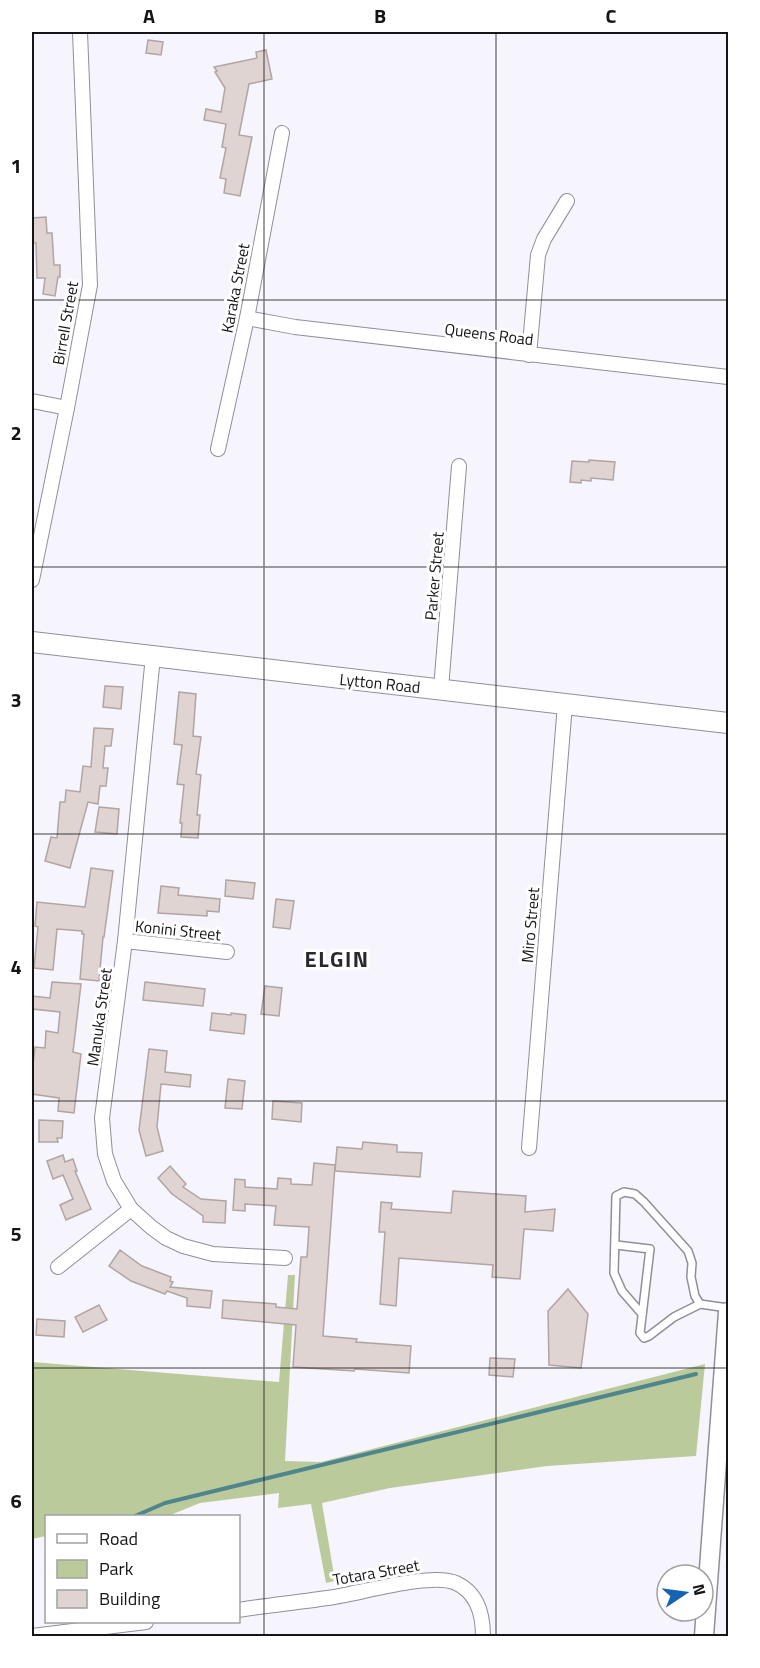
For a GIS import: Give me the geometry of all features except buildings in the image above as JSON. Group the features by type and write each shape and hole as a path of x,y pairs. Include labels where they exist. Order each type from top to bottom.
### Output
{"main road":[{"name":"Lytton Road","path":"32,642 729,723"}],"street":[{"name":"Birrell Street","path":"32,580 90,285 80,32"},
{"name":"Karaka Street","path":"218,449 247,318 282,133"},
{"path":"529,355 538,255 544,239 567,201"},
{"name":"Queens Road","path":"247,318 295,327 729,377"},
{"path":"32,401 67,408"},
{"name":"Parker Street","path":"441,689 459,466"},
{"name":"Manuka Street","path":"153,656 126,941 102,1118 105,1154 114,1181 131,1209 166,1238 183,1246 213,1254 285,1258"},
{"name":"Miro Street","path":"529,1148 564,704"},
{"name":"Konini Street","path":"126,941 227,952"},
{"path":"58,1268 131,1209"},
{"path":"704,1636 729,1310"},
{"name":"Totara Street","path":"240,1610 335,1597 427,1580 448,1580 467,1589 474,1597 480,1607 483,1636"},
{"path":"32,1636 138,1623"}],"lane":[{"path":"642,1314 622,1291 614,1273 616,1196 624,1192 635,1194 644,1202 688,1251 692,1263 691,1277 695,1296 700,1304"},
{"path":"616,1245 650,1249 640,1333 644,1338 674,1317 700,1304 729,1310"}],"green space":[{"path":"288,1275 295,1275 285,1461 321,1462 705,1364 696,1456 547,1466 390,1488 322,1503 335,1581 326,1583 311,1504 278,1508 279,1493 200,1503 170,1515 45,1515 45,1536 32,1539 32,1362 279,1382"}],"waterway":[{"path":"137,1515 165,1503 696,1374"}],"district":[{"name":"ELGIN","path":"337,959"}]}
